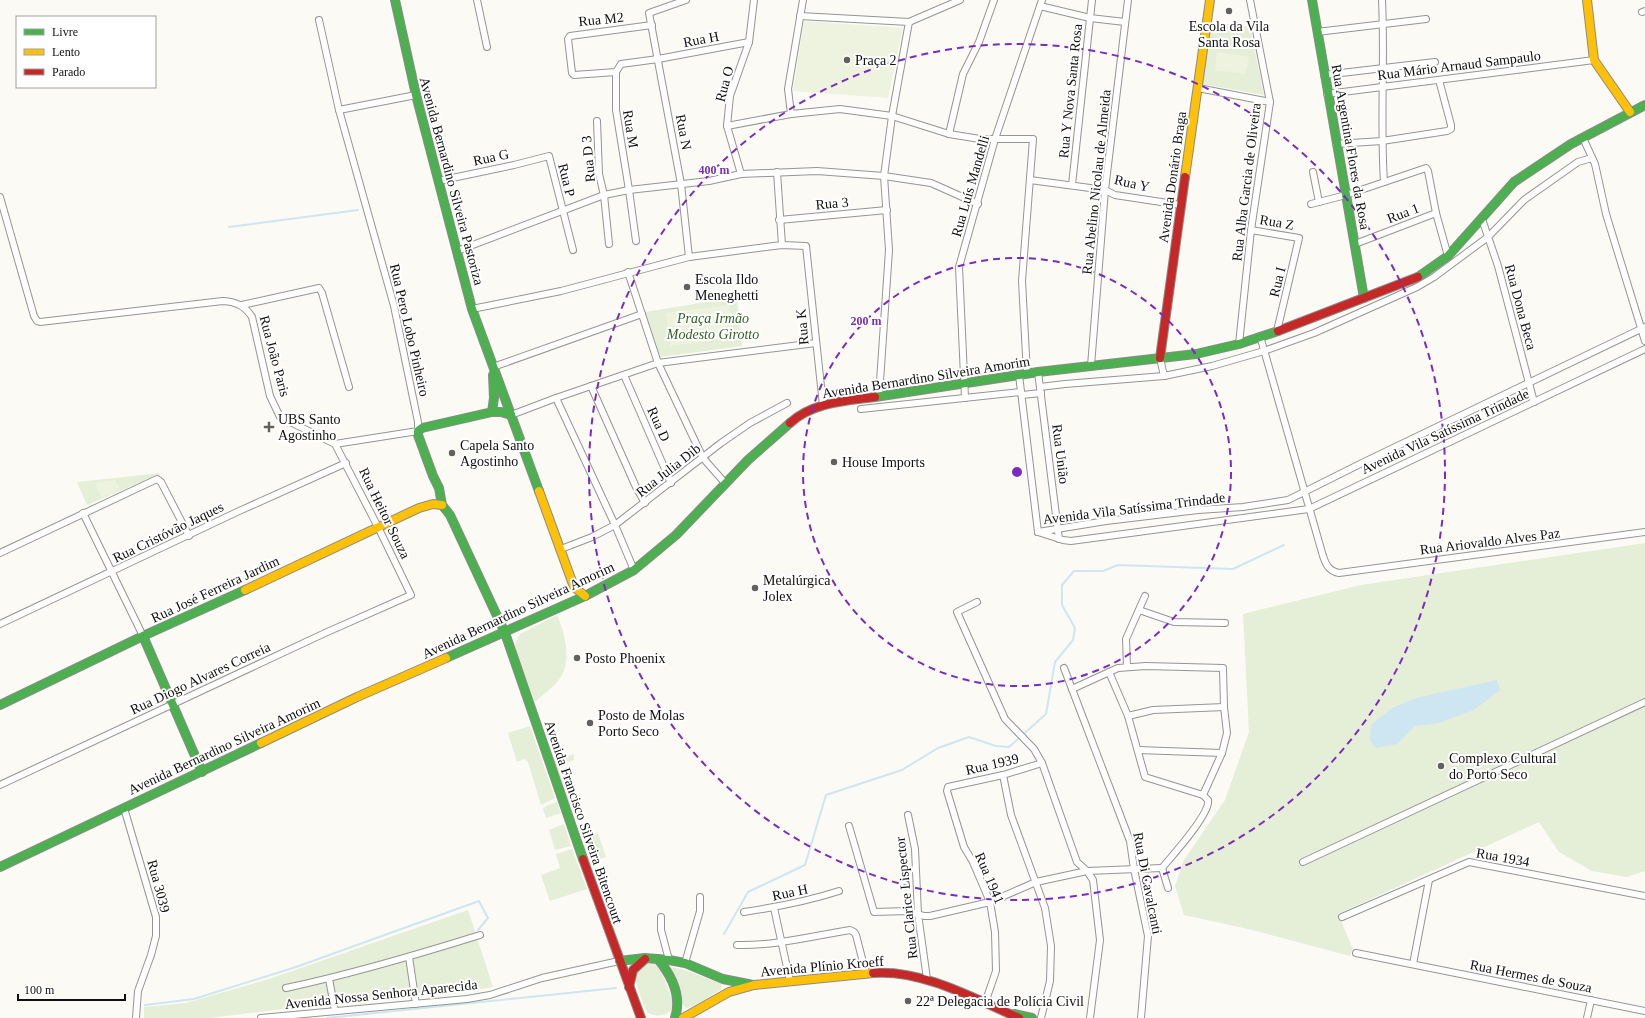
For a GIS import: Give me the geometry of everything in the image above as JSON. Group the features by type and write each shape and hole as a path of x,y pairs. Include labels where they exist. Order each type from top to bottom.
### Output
{"main road":[{"name":"Avenida Bernardino Silveira Pastoriza","path":"395,0 416,95 472,309 574,587"},
{"name":"Avenida Donário Braga","path":"1160,358 1210,0"},
{"name":"Rua Argentina Flores da Rosa","path":"1312,0 1327,94 1364,298"},
{"path":"1587,0 1594,60 1630,112"},
{"name":"Avenida Bernardino Silveira Amorim","path":"0,867 357,698 585,596 634,570 676,535 753,455 794,418 822,405 1038,372 1196,354 1239,344 1422,276 1448,256 1514,182 1570,144 1645,105"},
{"name":"Avenida Bernardino Silveira Pastoriza","path":"492,412 494,398 493,367"},
{"path":"418,431 422,428 492,412 501,412 510,415"},
{"name":"Rua Pero Lobo Pinheiro","path":"418,431 418,438 439,488 442,504 450,515 505,633"},
{"path":"433,476 435,491 433,504"},
{"name":"Rua José Ferreira Jardim","path":"0,705 143,636 269,579 419,508 433,504 442,504"},
{"path":"565,605 574,587 585,596"},
{"name":"Avenida Francisco Silveira Bitencourt","path":"505,633 619,961 641,1017"},
{"path":"143,636 202,772"},
{"path":"629,988 633,970 645,958"},
{"name":"Avenida Plínio Kroeff","path":"619,961 645,958 669,960 685,963 723,979 754,985"},
{"path":"658,959 666,968 676,992 678,1011 674,1018"},
{"name":"Avenida Plínio Kroeff","path":"683,1018 729,992 754,985 889,972 927,978 1019,1018"},
{"name":"Avenida Plínio Kroeff","path":"1005,1013 1032,1018"}],"street":[{"path":"477,0 487,47"},
{"name":"Rua N","path":"686,0 649,12 681,184 689,257"},
{"name":"Rua O","path":"741,174 727,126 730,96 749,42 754,0"},
{"path":"791,114 788,89 803,0"},
{"path":"800,16 909,22 960,0"},
{"path":"949,134 963,74 979,42 994,0"},
{"name":"Rua Y Nova Santa Rosa","path":"1072,185 1092,0"},
{"name":"Rua Abelino Nicolau de Almeida","path":"1091,366 1105,190 1128,0"},
{"name":"Rua Alba Garcia de Oliveira","path":"1239,344 1251,230 1270,102 1250,0"},
{"path":"1382,0 1382,141 1384,182"},
{"path":"1041,3 1090,18 1125,22"},
{"name":"Rua Luís Mandelli","path":"965,398 959,267 996,139 1041,3"},
{"path":"1317,32 1426,19"},
{"name":"Rua Pero Lobo Pinheiro","path":"319,20 339,110 394,306 418,422 418,431"},
{"path":"879,396 889,250 884,176 892,116 909,22"},
{"name":"Rua M2","path":"616,72 574,75 572,73 568,39 570,36 652,25"},
{"name":"Rua H","path":"658,59 749,42"},
{"path":"616,72 621,64 658,59"},
{"name":"Rua Mário Arnaud Sampaulo","path":"1327,94 1594,60"},
{"path":"1324,74 1434,62"},
{"name":"Rua M","path":"616,72 616,110 636,241"},
{"path":"1336,144 1382,141 1451,129 1452,125 1439,80"},
{"path":"1198,88 1270,102"},
{"path":"339,110 416,95"},
{"path":"727,126 791,114 840,109 892,116 949,134 980,139 1033,140 1024,234 1022,281 1023,375 1021,394 1038,532"},
{"name":"Rua D 3","path":"597,121 599,174 604,195 609,244"},
{"path":"1583,138 1595,164 1606,214 1643,328 1645,341"},
{"name":"Rua G","path":"438,181 549,156"},
{"name":"Rua P","path":"549,156 573,250"},
{"path":"860,409 965,398 1021,394 1066,384 1164,376 1212,366 1314,333 1417,287 1454,263 1488,237 1524,200 1578,162 1592,158"},
{"path":"1310,204 1346,195 1426,168 1428,171 1436,212 1448,256"},
{"path":"457,251 604,195 629,190 709,181 741,174 817,171 884,176 931,183 978,204"},
{"path":"472,309 561,291 689,257 782,245 779,220 777,172"},
{"path":"1314,172 1319,202"},
{"name":"Rua Y","path":"1030,180 1105,190 1115,195 1181,204"},
{"name":"Rua João Paris","path":"0,197 2,214 36,321 40,322 223,301 242,305 248,310 252,317 270,396 280,417 335,444"},
{"name":"Rua 3","path":"779,220 887,210"},
{"name":"Rua 1","path":"1355,244 1436,212"},
{"name":"Rua Dona Beca","path":"1482,219 1498,266 1534,402"},
{"name":"Rua Z","path":"1251,230 1299,238"},
{"name":"Rua I","path":"1277,330 1299,238"},
{"name":"Rua K","path":"782,245 806,246 822,405"},
{"path":"628,272 658,363 703,458 725,484"},
{"path":"242,305 319,288 322,293 349,388"},
{"path":"493,367 642,314"},
{"name":"Avenida Vila Satíssima Trindade","path":"1038,532 1106,521 1273,503 1288,500 1643,328"},
{"path":"1260,336 1309,509"},
{"path":"510,415 658,363 816,343"},
{"name":"Avenida Vila Satíssima Trindade","path":"1038,532 1059,539 1071,541 1309,509 1645,349"},
{"path":"1160,358 1164,376"},
{"name":"Rua União","path":"1038,372 1059,539"},
{"name":"Rua D","path":"624,375 671,483"},
{"path":"591,386 636,487 645,503"},
{"path":"556,398 615,525 634,570"},
{"name":"Rua Julia Dib","path":"561,549 592,537 615,525 750,423 786,403"},
{"path":"335,444 418,431"},
{"name":"Rua Heitor Souza","path":"335,444 346,463 411,595"},
{"name":"Rua Cristóvão Jaques","path":"0,624 237,512 346,463"},
{"path":"0,553 158,479 161,482 189,536"},
{"name":"Rua Ariovaldo Alves Paz","path":"1309,509 1326,564 1329,569 1339,573 1645,532"},
{"path":"83,513 143,636"},
{"name":"Rua Diogo Alvares Correia","path":"0,784 325,633 411,595"},
{"path":"1127,667 1126,639 1145,596"},
{"path":"977,602 957,612 1005,719 1024,737 1034,749 1042,763 1078,862 1093,880 1100,940 1090,1018"},
{"path":"1139,610 1174,622 1225,623"},
{"path":"1072,689 1118,668 1146,666 1222,668 1227,733 1222,753 1203,795"},
{"name":"Rua Di Cavalcanti","path":"1064,668 1130,841 1134,869 1148,936 1141,1018"},
{"path":"849,826 874,912 908,911 930,916 990,902 1036,882 1087,871 1162,868 1188,838 1208,807 1208,800 1203,795 1145,777 1128,716 1109,672"},
{"path":"1303,862 1645,702"},
{"path":"1128,716 1153,710 1224,707"},
{"path":"1138,750 1222,753"},
{"name":"Rua 1939","path":"948,786 1003,775 1042,763"},
{"path":"1003,775 1011,815 1045,908 1051,946 1050,981 1041,1018"},
{"name":"Rua 1941","path":"948,786 948,791 964,847 973,862 990,902 995,932 996,971 985,1002"},
{"name":"Rua 3039","path":"124,808 156,917 156,936 138,991 136,1018"},
{"name":"Rua Clarice Lispector","path":"908,815 915,849 918,914 927,978"},
{"name":"Rua 1934","path":"1342,917 1472,862 1645,896"},
{"path":"1162,868 1168,888"},
{"path":"1413,964 1429,880"},
{"name":"Rua H","path":"744,912 774,908 814,899 839,891"},
{"path":"685,963 700,911 700,897"},
{"path":"774,908 790,981"},
{"path":"661,917 662,930 669,960"},
{"path":"737,945 782,943 850,930 856,935 866,974"},
{"path":"286,988 329,979 409,957 480,935"},
{"name":"Rua Hermes de Souza","path":"1356,953 1645,1011"},
{"path":"409,957 416,1004"},
{"name":"Avenida Nossa Senhora Aparecida","path":"261,1018 467,1000 490,995 542,978 619,961"},
{"path":"329,979 335,1011"},
{"path":"1587,1018 1591,1000"}],"green space":[{"name":"Praça 2","path":"804,21 903,28 888,98 793,91"},
{"path":"1210,22 1250,27 1264,95 1202,84"},
{"path":"1217,52 1249,57 1246,74 1215,70"},
{"name":"Praça Irmão Modesto Girotto","path":"737,297 742,346 660,357 645,312"},
{"path":"729,305 733,338 670,346 666,313"},
{"path":"162,473 87,505 77,482"},
{"path":"115,480 120,490 102,498 95,483"},
{"name":"Complexo Cultural do Porto Seco","path":"1645,543 1645,871 1627,877 1592,871 1559,852 1539,822 1338,914 1353,949 1350,956 1248,929 1184,915 1175,886 1184,860 1225,800 1249,732 1243,614 1361,585"},
{"path":"557,615 563,631 566,648 563,674 552,687 535,702 515,645 520,634"},
{"path":"530,726 555,798 541,805 528,762 525,759 517,762 508,733"},
{"path":"574,754 574,760 561,764 572,806 567,803 553,760"},
{"path":"557,802 561,813 546,818 543,809 546,806"},
{"path":"564,824 571,846 555,850 549,830"},
{"path":"598,833 606,857 588,863 583,848 588,836"},
{"path":"572,849 587,889 550,901 541,875 560,868 556,854"},
{"path":"468,910 493,987 459,993 315,1005 209,1018 144,1018 144,1007 186,1003 269,979"},
{"path":"644,964 655,964 660,968 673,1002 673,1007 671,1010 664,1015 651,1015 648,1013 643,1001 635,978 637,969"},
{"path":"669,967 682,969 720,983 722,986 721,989 697,1005 687,1008 683,1005"}],"water":[{"path":"1497,680 1500,690 1474,710 1439,723 1415,726 1397,744 1376,748 1370,740 1371,725 1392,708 1416,698"}],"waterway":[{"path":"229,227 358,210"},
{"path":"724,934 748,892 805,865 826,795 902,770 938,748 969,737 996,746 1009,747 1046,714 1055,662 1073,640 1075,628 1062,605 1062,585 1074,571 1103,571 1118,565 1233,569 1284,545"},
{"path":"145,1005 194,999 296,967 479,901 488,918 478,930"},
{"path":"327,1018 616,988"}],"traffic: fast":[{"path":"395,0 416,95 472,309 539,491"},
{"path":"1312,0 1364,298"},
{"path":"1418,277 1448,256 1514,182 1571,144 1645,105"},
{"path":"875,397 1038,372 1196,354 1239,344 1278,331"},
{"path":"492,412 494,398 493,375"},
{"path":"511,415 501,412 492,412 422,428 418,431 418,435 439,488 442,505 450,515 505,633 583,859"},
{"path":"446,658 585,596 634,570 676,535 748,460 790,423"},
{"path":"0,705 143,636 245,590"},
{"path":"143,636 202,772"},
{"path":"0,867 261,743"},
{"path":"619,961 645,958 669,960 685,963 723,979 753,985"},
{"path":"658,959 668,972 674,987 677,1002 675,1018"},
{"path":"1014,1014 1032,1018"}],"traffic: slow":[{"path":"1185,177 1210,0"},
{"path":"1587,0 1594,60 1630,112"},
{"path":"539,491 574,587 585,596"},
{"path":"245,590 419,508 433,504 442,505"},
{"path":"261,743 357,697 446,658"},
{"path":"683,1018 729,992 754,985 873,973"}],"traffic: jam":[{"path":"1160,358 1185,177"},
{"path":"1278,331 1418,277"},
{"path":"790,423 799,416 819,407 841,401 875,397"},
{"path":"583,859 641,1018"},
{"path":"629,987 633,970 645,959"},
{"path":"873,973 892,973 929,980 966,994 1019,1018"}],"place":[{"name":"Escola da Vila Santa Rosa","path":"1229,11"},
{"name":"Praça 2","path":"847,60"},
{"name":"Escola Ildo Meneghetti","path":"687,287"},
{"name":"UBS Santo Agostinho","path":"269,427"},
{"name":"Capela Santo Agostinho","path":"452,453"},
{"name":"House Imports","path":"834,462"},
{"name":"Metalúrgica Jolex","path":"755,588"},
{"name":"Posto Phoenix","path":"577,658"},
{"name":"Posto de Molas Porto Seco","path":"590,723"},
{"name":"Complexo Cultural do Porto Seco","path":"1441,766"},
{"name":"22ª Delegacia de Polícia Civil","path":"908,1001"}]}
